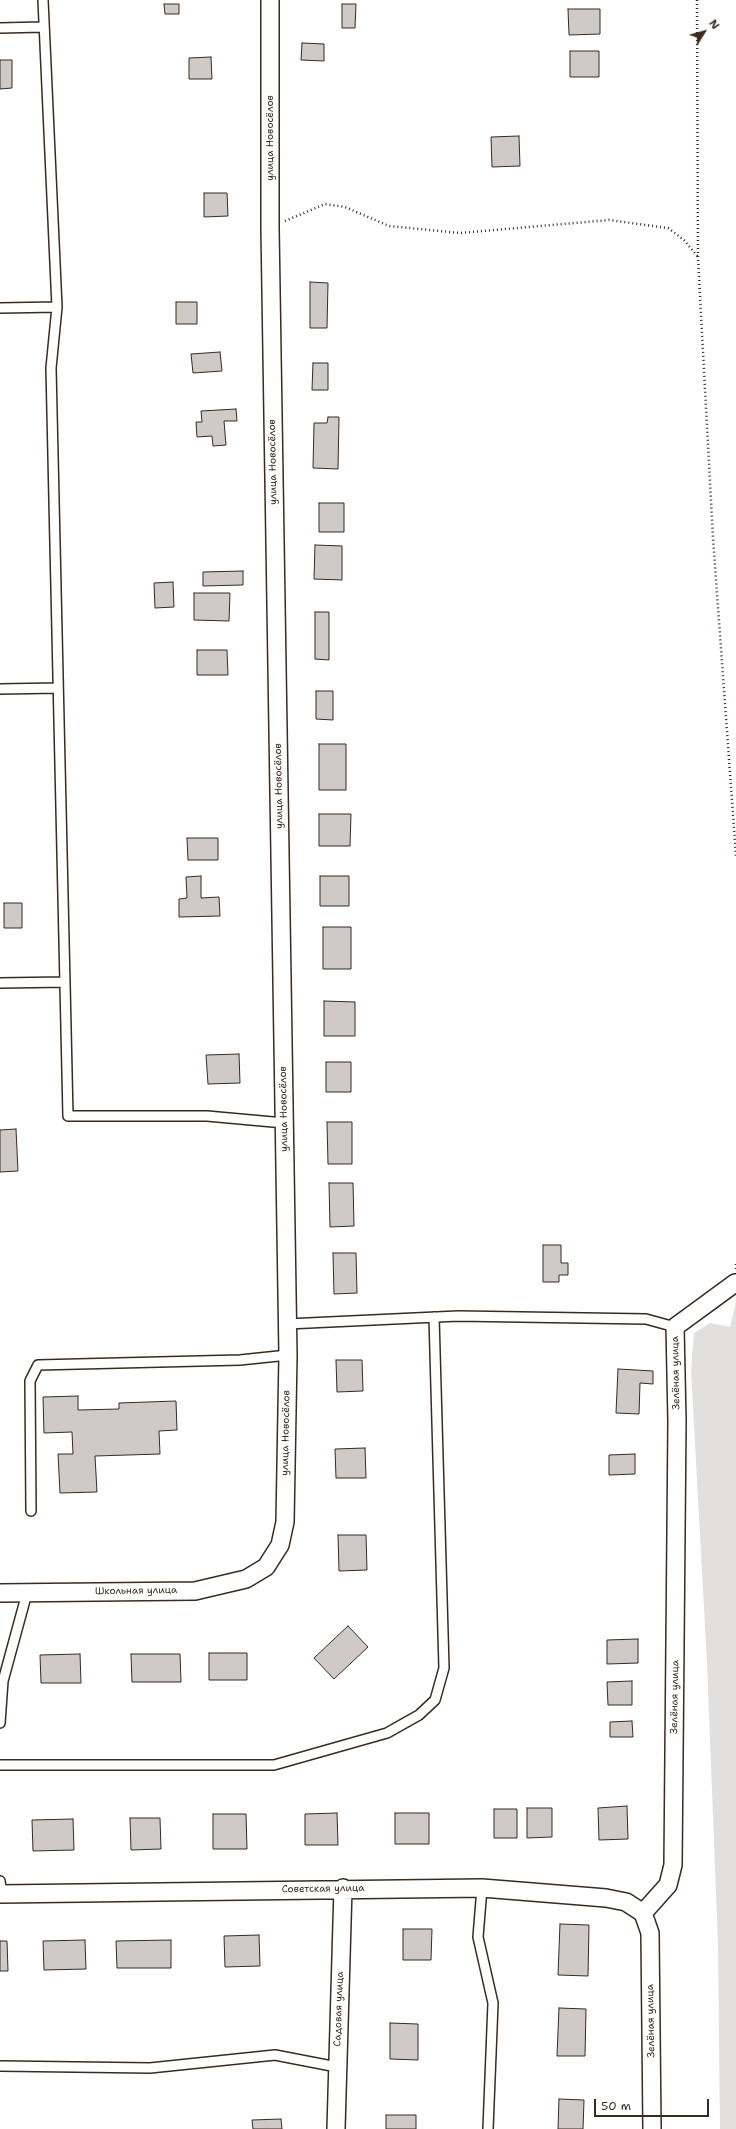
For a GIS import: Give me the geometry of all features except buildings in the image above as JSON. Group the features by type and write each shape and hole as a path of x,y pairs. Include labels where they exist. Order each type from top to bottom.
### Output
{"street":[{"name":"улица Новосёлов","path":"266,1567 280,1545 285,1522 288,1355 270,228 270,0"},
{"name":"Зелёная улица","path":"652,2129 650,1933 643,1913 668,1885 673,1865 677,1421 675,1327 735,1283"},
{"name":"Школьная улица","path":"0,1593 195,1591 246,1579 266,1567"},
{"name":"Садовая улица","path":"336,2129 343,1888"},
{"name":"Советская улица","path":"1,1890 482,1888 606,1898 626,1902 643,1913"}],"lane":[{"path":"43,0 43,27 57,307 51,368 68,1116 207,1116 284,1123"},
{"path":"0,28 43,27"},
{"path":"0,308 57,307"},
{"path":"0,689 58,688"},
{"path":"0,983 65,982"},
{"path":"287,1324 434,1317 534,1317 646,1319 675,1327"},
{"path":"0,1765 274,1765 387,1733 419,1715 435,1700 444,1668 434,1317"},
{"path":"31,1511 30,1381 38,1365 240,1360 288,1355"},
{"path":"0,1723 3,1681 27,1593"},
{"path":"482,1888 478,1936 492,2003 488,2129"},
{"path":"0,2066 150,2068 275,2055 337,2067"}],"path":[{"path":"697,0 698,258 713,538 736,856"},
{"path":"270,228 325,204 345,207 389,226 460,232 609,220 668,228 684,240 698,258"}],"shaded area":[{"path":"736,1302 736,2129 720,2129 718,1944 707,1663 691,1370 694,1333 710,1323 730,1327"}]}
